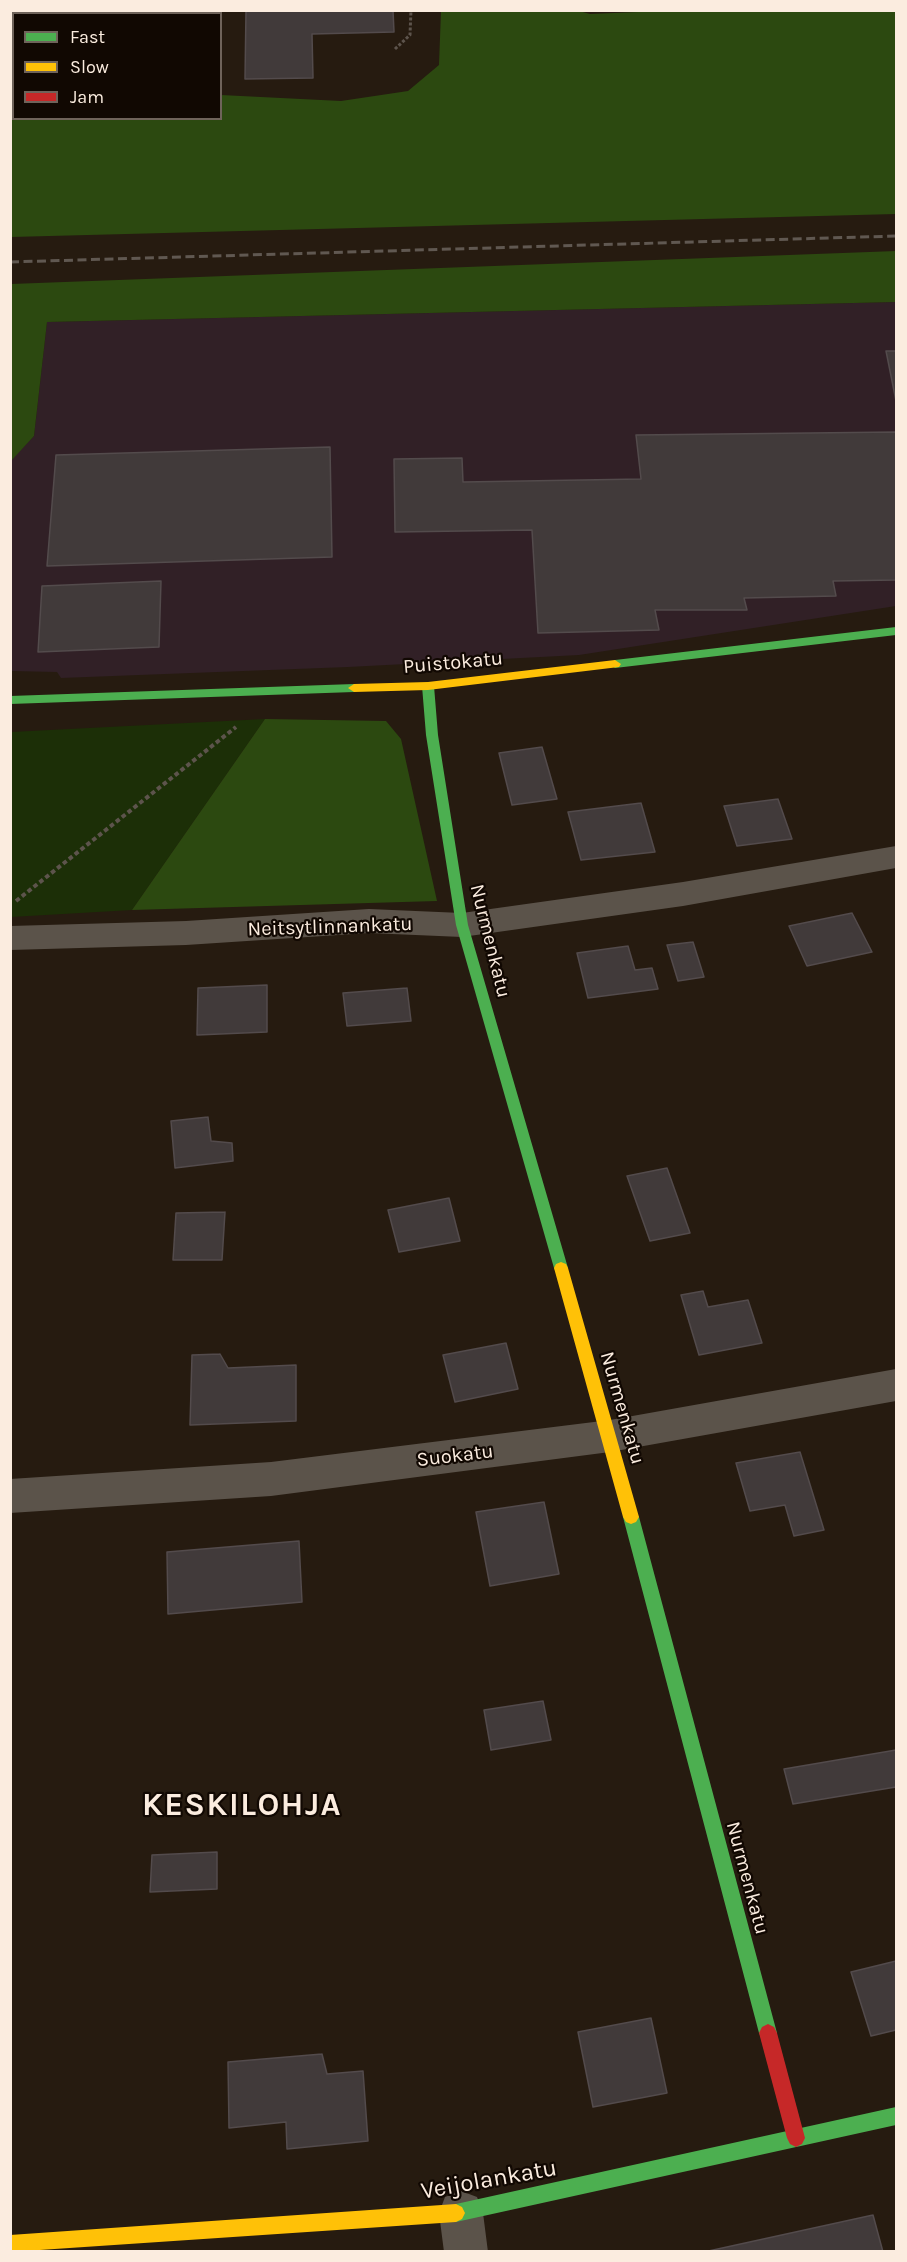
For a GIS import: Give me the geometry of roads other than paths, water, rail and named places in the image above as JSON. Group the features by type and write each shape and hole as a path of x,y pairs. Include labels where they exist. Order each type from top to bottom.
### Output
{"street":[{"name":"Puistokatu","path":"10,700 428,686 897,631"},
{"name":"Nurmenkatu","path":"428,686 432,735 462,925 610,1436 796,2138"},
{"name":"Neitsytlinnankatu","path":"10,938 186,933 369,921 462,925 683,894 897,857"},
{"name":"Suokatu","path":"10,1496 271,1479 610,1436 897,1384"},
{"name":"Veijolankatu","path":"10,2244 464,2232 796,2138 897,2116"}],"railway":[{"path":"10,262 896,236"}],"district":[{"name":"KESKILOHJA","path":"242,1806"}]}
